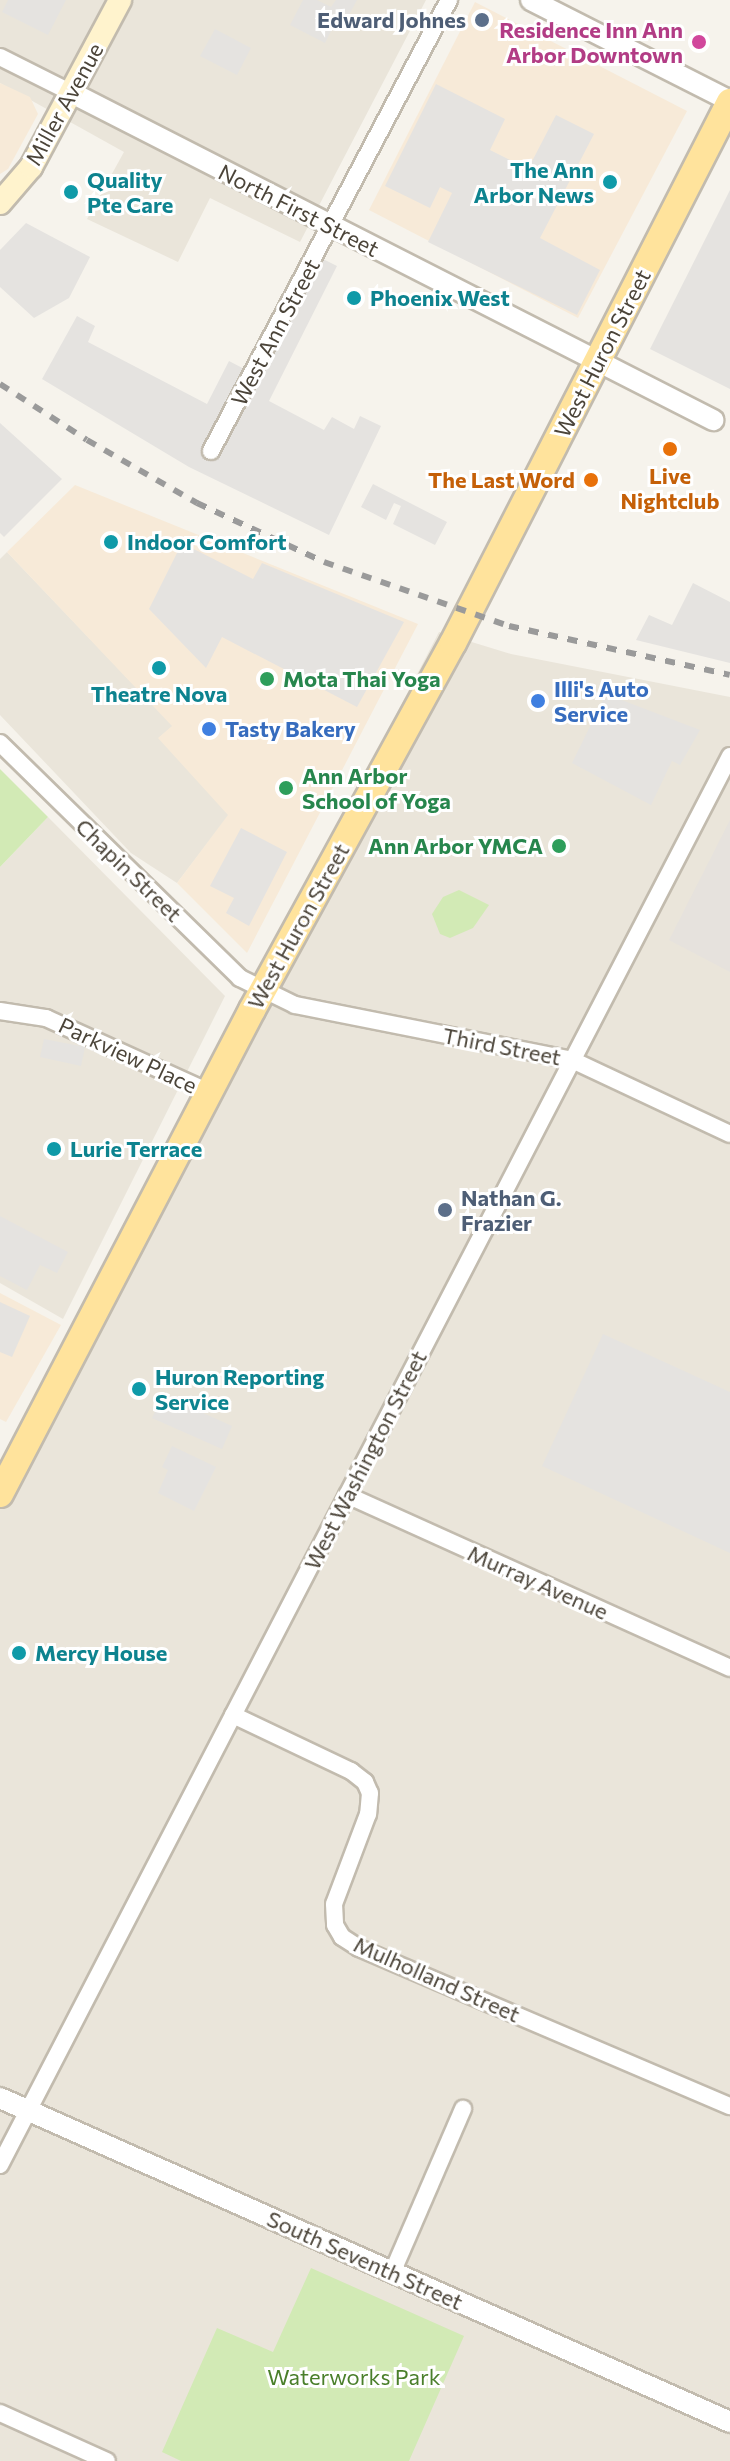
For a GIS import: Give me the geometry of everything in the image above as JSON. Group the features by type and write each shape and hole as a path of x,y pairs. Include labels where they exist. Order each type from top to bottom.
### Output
{"main road":[{"name":"Miller Avenue","path":"0,203 31,167 120,0"},
{"name":"West Huron Street","path":"0,1494 209,1092 435,676 730,102"}],"street":[{"name":"West Ann Street","path":"211,451 449,0"},
{"path":"531,0 730,102"},
{"name":"North First Street","path":"0,57 713,420"},
{"name":"Chapin Street","path":"0,743 240,978 263,991"},
{"name":"West Washington Street","path":"0,2165 730,756"},
{"name":"Third Street","path":"263,991 295,1005 572,1060 730,1134"},
{"name":"Parkview Place","path":"0,1011 46,1018 209,1092"},
{"name":"Murray Avenue","path":"347,1495 730,1668"},
{"name":"Mulholland Street","path":"233,1715 351,1771 365,1782 370,1793 368,1814 334,1904 335,1925 342,1937 359,1948 730,2106"},
{"name":"South Seventh Street","path":"0,2098 730,2422"},
{"path":"392,2273 463,2109"},
{"path":"0,2413 107,2461"}],"shaded area":[{"path":"0,0 426,0 300,242 210,198 178,262 87,219 124,152 0,83"},
{"path":"8,0 66,0 48,35 2,12"},
{"path":"303,0 317,0 331,7 336,0 357,0 343,26 335,23 325,43 290,25"},
{"path":"475,2 687,111 578,318 369,210"},
{"path":"215,29 251,48 237,75 200,56"},
{"path":"0,83 30,97 38,114 8,169 0,174"},
{"path":"436,84 505,119 490,150 528,169 556,115 594,134 540,238 600,270 577,315 428,242 452,193 440,187 430,208 385,186"},
{"path":"730,190 730,389 650,349"},
{"path":"26,223 90,257 69,298 34,318 0,287 0,250"},
{"path":"315,255 337,266 269,401 324,430 332,417 354,429 360,416 381,426 329,535 189,467 42,379 77,316 95,326 88,342 207,404 229,361 252,373"},
{"path":"0,423 62,479 4,537 0,533"},
{"path":"373,484 447,522 435,545 393,524 401,506 394,503 386,520 361,507"},
{"path":"75,485 418,624 247,953 177,883 228,815 158,738 172,726 7,552"},
{"path":"182,543 253,579 262,563 404,622 357,707 222,637 206,668 149,609"},
{"path":"7,552 173,726 159,738 229,815 177,883 131,853 0,715 0,559"},
{"path":"693,583 730,602 730,663 636,640 649,615 672,625"},
{"path":"439,632 511,654 730,697 730,2461 0,2461 0,1478"},
{"path":"606,694 700,730 680,765 672,761 651,805 572,763"},
{"path":"48,817 225,996 63,1319 0,1283 0,867"},
{"path":"730,820 730,972 669,940"},
{"path":"241,828 287,852 249,926 226,913 234,898 210,886"},
{"path":"44,1039 85,1047 81,1066 40,1057"},
{"path":"0,1216 68,1252 57,1273 40,1265 27,1290 0,1276"},
{"path":"0,1293 61,1325 6,1422 0,1419"},
{"path":"0,1302 30,1316 12,1357 0,1352"},
{"path":"603,1334 730,1392 730,1553 542,1466"},
{"path":"163,1395 232,1426 222,1449 152,1418"},
{"path":"172,1446 216,1467 194,1511 158,1493 168,1470 162,1467"}],"green space":[{"path":"0,769 48,817 0,867"},
{"path":"459,890 489,905 473,928 450,938 440,934 432,914 443,897"},
{"name":"Waterworks Park","path":"311,2268 464,2336 409,2461 181,2461 162,2452 217,2328 273,2352"}],"railway":[{"path":"0,384 87,440 197,503 324,562 509,626 730,675"}],"place":[{"name":"Edward Johnes","path":"482,20"},
{"name":"Residence Inn Ann Arbor Downtown","path":"699,42"},
{"name":"The Ann Arbor News","path":"610,182"},
{"name":"Quality Pte Care","path":"71,192"},
{"name":"Phoenix West","path":"354,298"},
{"name":"Live Nightclub","path":"670,449"},
{"name":"The Last Word","path":"591,480"},
{"name":"Indoor Comfort","path":"111,542"},
{"name":"Theatre Nova","path":"159,668"},
{"name":"Mota Thai Yoga","path":"267,679"},
{"name":"Illi's Auto Service","path":"538,701"},
{"name":"Tasty Bakery","path":"209,729"},
{"name":"Ann Arbor School of Yoga","path":"286,788"},
{"name":"Ann Arbor YMCA","path":"559,846"},
{"name":"Lurie Terrace","path":"54,1149"},
{"name":"Nathan G. Frazier","path":"445,1210"},
{"name":"Huron Reporting Service","path":"139,1389"},
{"name":"Mercy House","path":"19,1653"}]}
